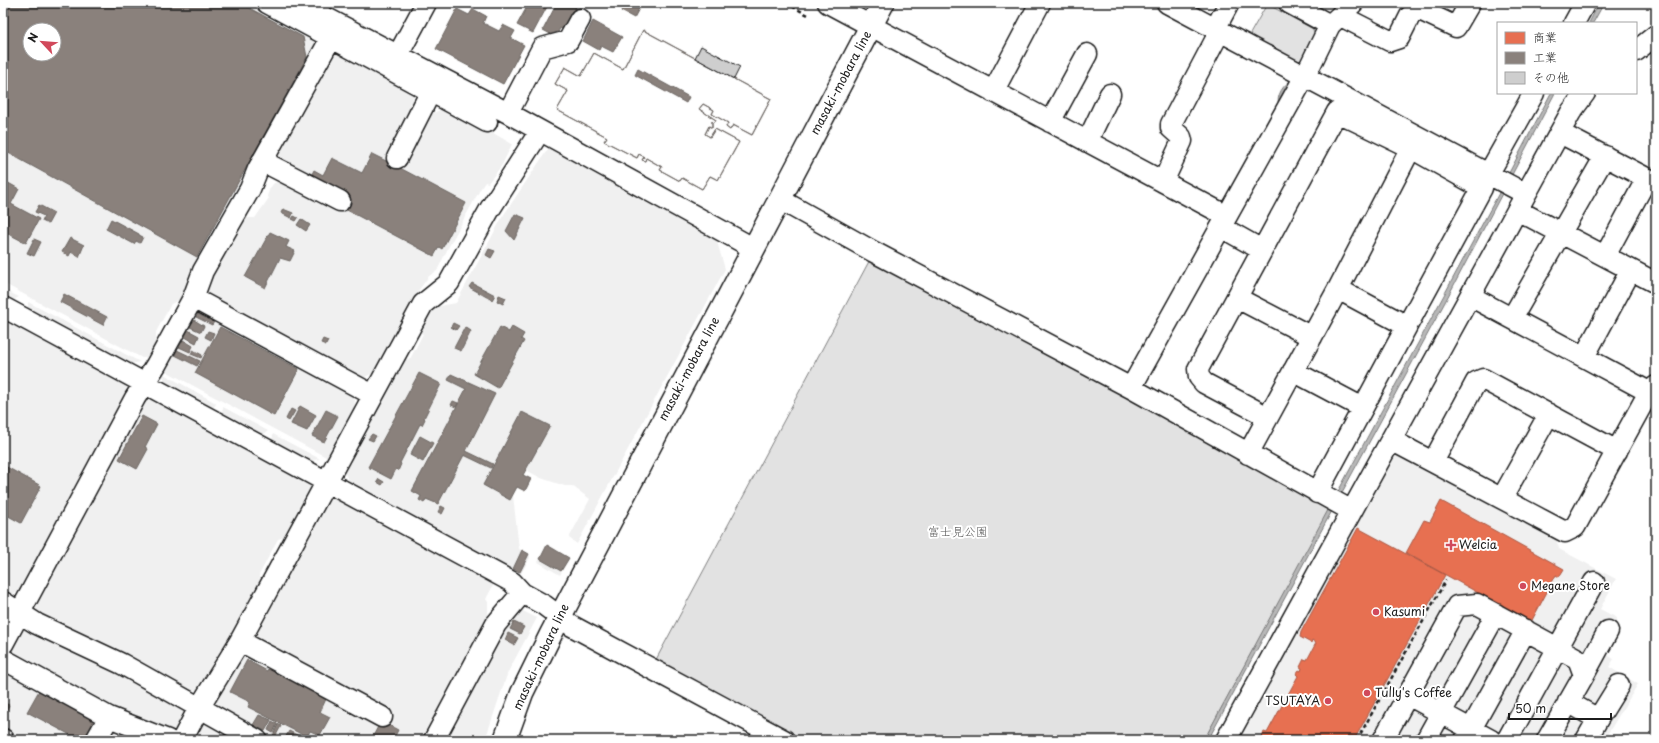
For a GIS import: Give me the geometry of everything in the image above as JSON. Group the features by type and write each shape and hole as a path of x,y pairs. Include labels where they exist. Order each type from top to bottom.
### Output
{"main road":[{"name":"masaki-mobara line","path":"505,740 522,693 559,617 883,3"}],"street":[{"path":"268,3 488,122"},
{"path":"298,3 508,113 753,248"},
{"path":"398,55 426,3"},
{"path":"828,3 1163,182 1224,222 1262,250"},
{"path":"993,92 1040,3"},
{"path":"1167,3 1489,173 1561,233 1656,283"},
{"path":"1163,182 1182,141 1182,137 1171,128 1171,124 1218,30 1229,3"},
{"path":"1289,3 1342,15 1390,41 1399,38 1410,16 1421,6 1456,28 1470,3"},
{"path":"1575,22 1585,3"},
{"path":"1131,388 1305,76 1342,15"},
{"path":"508,113 542,48 568,41 580,19"},
{"path":"1637,50 1656,35"},
{"path":"3,644 145,382 193,298 203,271 250,189 262,161 331,38"},
{"path":"1050,122 1087,54"},
{"path":"397,158 431,91"},
{"path":"1087,142 1110,94"},
{"path":"1489,173 1533,94"},
{"path":"1226,740 1571,112 1584,94"},
{"path":"1268,417 1204,382 1199,377 1198,369 1337,112 1411,148 1482,188 1361,408 1317,493"},
{"path":"182,740 199,708 240,641 326,480 423,304 449,283 490,209 540,131"},
{"path":"1560,133 1652,181 1605,256"},
{"path":"1248,454 1338,289 1411,148"},
{"path":"1512,318 1605,156"},
{"path":"262,161 340,201"},
{"path":"780,199 874,252 1131,388 1317,493 1352,511"},
{"path":"1584,357 1631,270"},
{"path":"1338,289 1407,326"},
{"path":"1391,440 1566,532 1575,527 1652,389 1584,357 1470,296"},
{"path":"193,298 373,395"},
{"path":"1237,298 1312,337"},
{"path":"3,307 145,382 512,582 522,593 585,633 784,740"},
{"path":"1293,371 1361,408"},
{"path":"1433,462 1476,382 1484,379 1617,451"},
{"path":"1502,498 1549,414"},
{"path":"1507,740 1594,582"},
{"path":"434,740 496,624 522,593"},
{"path":"3,602 37,624 122,664 258,740"},
{"path":"1383,740 1457,606 1477,604 1526,630 1578,659 1584,675"},
{"path":"1426,740 1496,614"},
{"path":"1468,735 1526,630"},
{"path":"1547,740 1608,631"},
{"path":"240,641 382,717"},
{"path":"3,659 109,717 168,740"},
{"path":"1586,740 1619,685"},
{"path":"1408,695 1441,713 1468,735 1491,740"},
{"path":"1568,702 1598,719"},
{"path":"96,740 109,717"}],"path":[{"path":"786,3 808,15"},
{"path":"1357,740 1446,580"}],"shaded area":[{"path":"3,3 257,3 266,10 315,36 319,46 194,273 182,298 171,304 156,332 156,343 149,357 142,358 3,283"},
{"path":"1599,3 1604,3 1594,22 1590,22"},
{"path":"343,51 412,88 415,114 423,118 440,110 454,110 512,144 502,165 488,183 485,182 481,188 437,271 429,276 416,294 373,373 363,378 208,296 206,292 213,266 218,268 240,223 247,218 255,218 269,198 267,196 270,188 274,183 282,180 270,159 285,133 290,134 330,55"},
{"path":"1297,80 1348,105 1499,186 1500,190 1550,94 1554,94 1445,302 1208,740 1204,740 1499,193 1497,188 1347,107 1298,83 1289,84 1278,102 1279,94 1283,87 1289,82"},
{"path":"550,146 715,235 725,269 577,544 569,538 590,499 572,486 565,486 541,478 526,470 513,495 519,549 529,554 530,558 520,575 352,485 341,468 385,396 403,360 410,359 423,334 421,333 434,307 456,303 503,216"},
{"path":"3,289 19,297 12,301 3,296"},
{"path":"28,302 140,362 130,364 28,310"},
{"path":"196,310 353,394 355,400 354,409 330,455 326,457 164,370"},
{"path":"3,315 124,380 128,394 23,591 12,594 3,589"},
{"path":"162,373 216,403 215,406 211,408 166,384"},
{"path":"158,398 305,480 313,490 289,535 278,539 259,575 261,587 204,690 187,690 37,615 36,605 42,593 41,586 139,403"},
{"path":"223,407 268,431 261,436 222,414"},
{"path":"273,434 320,459 309,461 272,441"},
{"path":"1398,448 1555,534 1559,549 1616,579 1600,609 1617,618 1617,630 1604,653 1614,659 1609,667 1638,684 1604,740 1238,740"},
{"path":"332,493 494,584 486,599 488,602 488,618 422,740 272,740 217,710 214,706 213,700 218,688 224,689 327,495"},
{"path":"547,545 569,558 560,575 538,562"},
{"path":"517,608 537,618 508,672 485,740 443,740 506,624"},
{"path":"24,630 33,631 114,669 185,708 186,716 174,737 11,660 7,649 16,634"},
{"path":"3,666 105,719 93,740 11,740 3,733"},
{"path":"207,720 243,740 189,740 199,721"},
{"path":"108,725 159,740 100,740"}],"green space":[{"path":"1267,4 1313,29 1315,39 1300,69 1246,41"},
{"name":"富士見公園","path":"874,252 1334,501 1204,740 784,740 651,669"}],"building: 商業":[{"path":"1441,501 1564,569 1559,577 1556,575 1531,622 1406,553 1424,520 1430,522"},
{"path":"1358,528 1445,575 1354,740 1260,740 1264,732 1267,733 1298,676 1296,674 1299,670 1301,671 1302,668 1300,667 1304,659 1307,660 1316,643 1312,640 1311,643 1300,637 1301,632"}],"building: 工業":[{"path":"3,3 240,3 303,37 307,57 197,257 3,150"},
{"path":"529,3 549,3 533,33 517,25"},
{"path":"557,3 574,3 573,5 576,7 564,30 560,28 556,37 543,30"},
{"path":"616,3 642,3 634,18 621,11 623,6"},
{"path":"457,9 469,15 473,9 486,16 483,23 499,31 503,25 515,31 511,38 524,45 503,84 436,49"},
{"path":"593,21 622,37 613,52 601,46 599,50 583,41"},
{"path":"643,30 771,99 752,135 733,125 730,130 726,127 728,123 712,114 714,110 703,104 699,109 716,120 714,123 712,121 712,128 709,126 705,134 710,137 715,129 739,142 718,180 710,176 702,189 682,178 680,181 660,170 662,167 646,158 645,161 642,160 644,157 639,154 637,158 604,141 607,137 557,110 568,91 555,84 565,67 581,76 594,53 623,69","holes":["638,69 689,97 686,103 635,75"]},
{"path":"643,30 771,99 752,135 733,125 730,130 726,127 728,123 712,114 714,110 703,104 699,109 716,120 714,123 712,121 712,128 709,126 705,134 710,137 715,129 739,142 718,180 710,176 702,189 682,178 680,181 660,170 662,167 646,158 645,161 642,160 644,157 639,154 637,158 604,141 607,137 557,110 568,91 555,84 565,67 581,76 594,53 623,69"},
{"path":"372,154 388,162 389,160 401,166 400,168 466,203 442,249 439,247 434,256 343,208 310,178 314,170 323,175 332,158 362,173"},
{"path":"3,180 19,189 11,204 39,219 26,243 3,231"},
{"path":"39,205 54,213 48,224 42,221 44,216 35,212"},
{"path":"283,209 293,213 291,218 281,213"},
{"path":"515,214 525,218 514,240 506,231"},
{"path":"294,216 298,218 296,221 292,219"},
{"path":"111,219 143,237 140,243 136,241 134,244 106,229"},
{"path":"301,219 310,225 306,231 297,225"},
{"path":"270,232 289,241 286,247 295,251 290,261 280,258 265,288 245,277"},
{"path":"70,238 84,245 79,257 71,252 69,256 62,252"},
{"path":"34,239 41,242 34,256 27,253"},
{"path":"489,249 495,251 491,258 486,255"},
{"path":"472,283 495,295 492,300 469,287"},
{"path":"64,294 107,317 103,325 60,302"},
{"path":"499,295 506,298 503,304 497,301"},
{"path":"198,314 214,322 212,325 196,317"},
{"path":"194,320 204,326 201,332 190,327"},
{"path":"453,323 459,326 456,330 451,327"},
{"path":"220,327 299,369 274,416 195,373"},
{"path":"465,327 471,331 461,351 454,348"},
{"path":"500,327 509,332 512,327 524,334 521,339 524,341 498,388 474,374"},
{"path":"188,330 199,336 196,343 185,337"},
{"path":"208,331 214,333 211,340 205,337"},
{"path":"323,339 328,341 326,345 321,343"},
{"path":"183,340 193,346 190,352 179,347"},
{"path":"177,350 200,361 197,366 175,355"},
{"path":"193,350 202,355 201,358 191,354"},
{"path":"419,373 441,384 422,425 420,424 400,463 401,464 398,471 396,469 391,479 368,467"},
{"path":"451,374 495,394 466,451 493,464 491,468 464,455 438,504 426,499 424,503 419,500 421,496 412,491 466,389 448,380"},
{"path":"453,401 458,403 456,407 451,405"},
{"path":"300,406 316,415 307,431 291,424"},
{"path":"291,409 295,411 289,421 286,419"},
{"path":"326,410 338,416 324,442 312,436"},
{"path":"522,412 550,426 523,475 531,479 525,491 517,487 510,500 483,485"},
{"path":"142,416 157,424 145,447 148,449 137,469 119,459"},
{"path":"372,434 376,436 373,441 368,439"},
{"path":"420,436 433,443 423,462 410,455"},
{"path":"3,465 41,486 21,523 3,513"},
{"path":"379,479 384,482 382,485 377,482"},
{"path":"441,506 445,508 442,514 438,512"},
{"path":"547,545 569,558 561,571 540,559"},
{"path":"522,550 529,554 520,572 513,569"},
{"path":"514,622 524,627 520,634 510,629"},
{"path":"508,633 518,638 514,645 505,640"},
{"path":"247,660 267,671 268,669 326,699 320,712 330,717 320,735 310,731 307,737 248,707 250,702 230,692"},
{"path":"41,687 98,717 86,740 80,740 27,712"},
{"path":"3,702 9,705 3,718"},
{"path":"259,715 271,720 265,731 253,725"},
{"path":"272,721 277,724 273,733 268,730"},
{"path":"381,721 398,730 393,740 371,740"},
{"path":"278,724 281,726 275,737 273,736"},
{"path":"289,731 305,739 305,740 284,740"},
{"path":"225,734 233,739 222,738"}],"building: その他":[{"path":"701,46 740,67 734,79 695,58"}],"place":[{"name":"Welcia","path":"1451,545"},
{"name":"Megane Store","path":"1523,586"},
{"name":"Kasumi","path":"1376,612"},
{"name":"Tully's Coffee","path":"1367,693"},
{"name":"TSUTAYA","path":"1328,701"}]}
